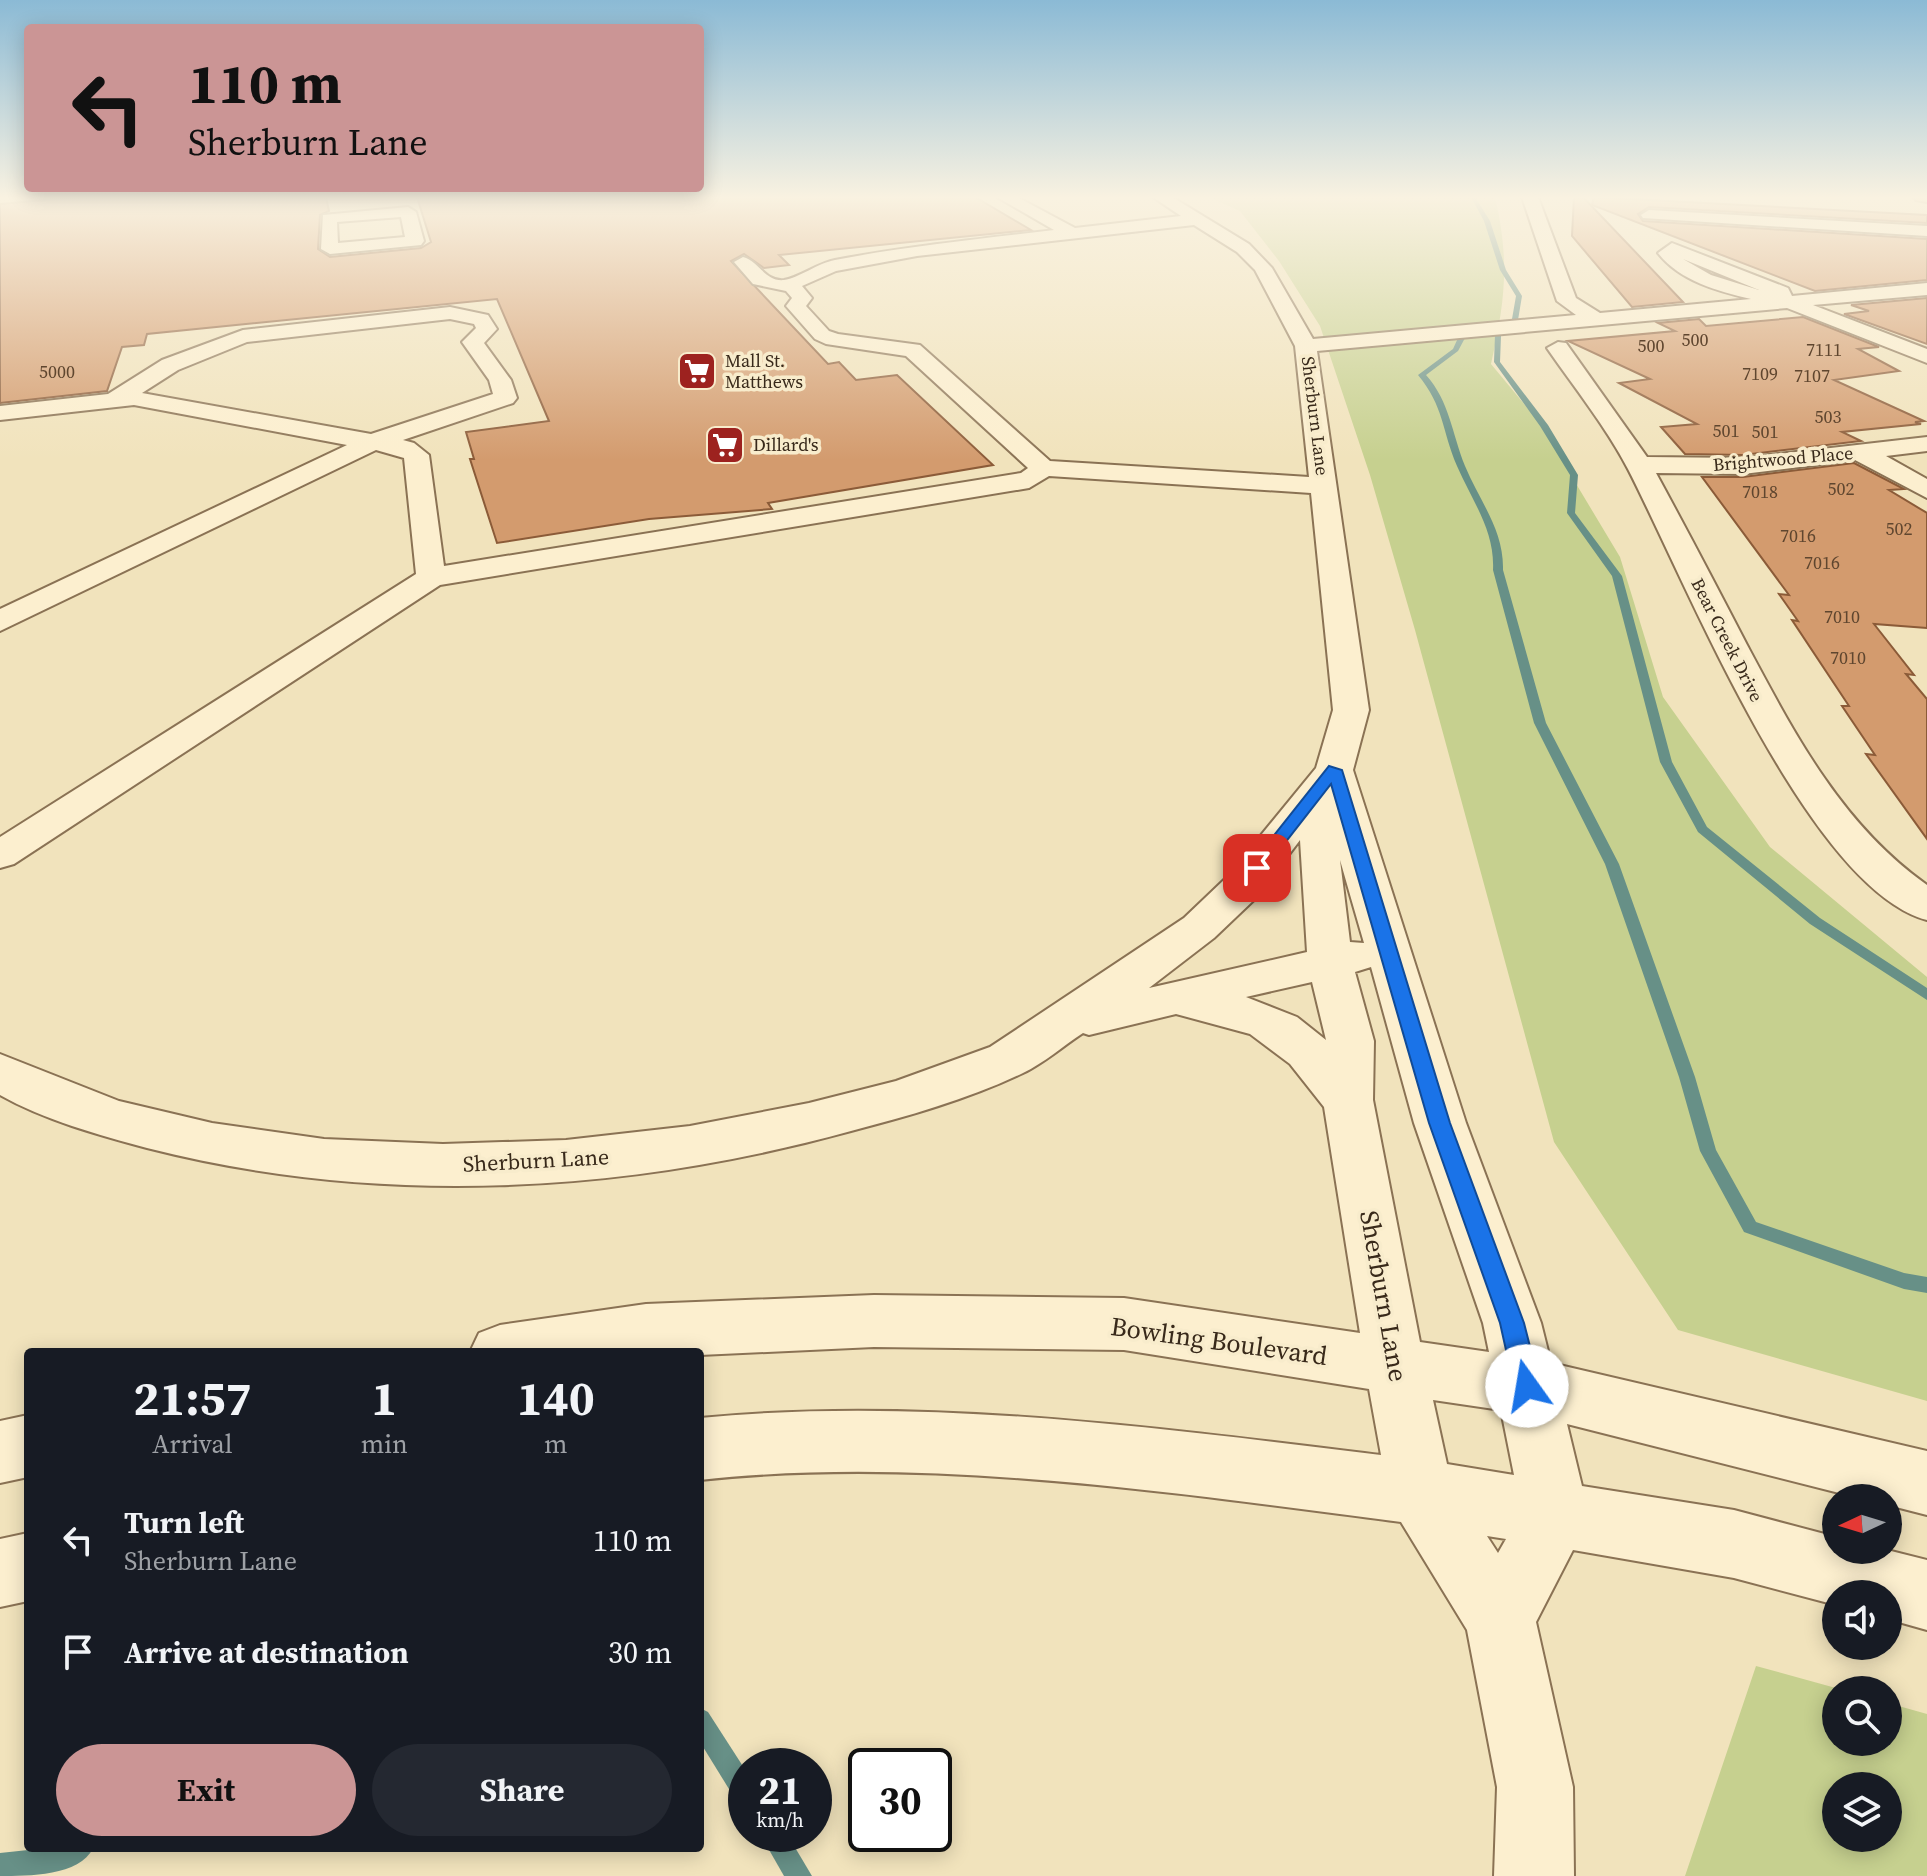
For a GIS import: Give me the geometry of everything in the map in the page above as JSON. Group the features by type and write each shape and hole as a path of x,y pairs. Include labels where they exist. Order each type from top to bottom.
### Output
{"street":[{"path":"781,285 792,287 802,298 796,306 822,335 833,340 912,350 1043,468 1323,486"},
{"path":"1272,285 1306,346"},
{"path":"1561,285 1567,301 1594,318"},
{"path":"1725,285 1785,301 1927,357"},
{"path":"1760,285 1781,292 1785,301"},
{"path":"1734,288 1782,285"},
{"name":"Sherburn Lane","path":"1421,1493 1348,1100 1350,1041 1330,962 1320,866 1327,778 1351,710 1306,346 1927,289"},
{"path":"0,621 373,442 505,398 498,374 476,351 473,342 487,329 481,319 467,314 436,313 261,332 170,365 116,399"},
{"name":"Bear Creek Drive","path":"1558,348 1639,465 1784,748 1840,829 1886,876 1927,906"},
{"path":"0,413 134,398 405,448 416,455 431,577"},
{"name":"Brightwood Place","path":"1639,465 1743,466 1927,444"},
{"path":"1859,452 1927,490"},
{"path":"0,855 431,577 1029,480 1043,468"},
{"path":"1327,778 1387,949 1440,1123 1512,1323 1556,1515 1500,1619"},
{"name":"Sherburn Lane","path":"0,1072 25,1086 112,1119 212,1144 324,1160 443,1165 566,1161 690,1147 809,1123 890,1101 1007,1060 1063,1024 1199,928 1241,888 1327,778"},
{"name":"Sherburn Lane","path":"1063,1024 1387,949"},
{"name":"Sherburn Lane","path":"1173,998 1249,1013 1281,1028 1306,1051 1348,1100"},
{"name":"Bowling Boulevard","path":"528,1348 646,1331 874,1321 1124,1324 1527,1386 1927,1483"},
{"path":"704,1449 776,1441 1007,1447 1421,1493 1734,1544 1927,1595"},
{"path":"0,1452 24,1447"},
{"path":"1421,1493 1500,1619 1535,1787 1534,1876"},
{"path":"0,1573 24,1568"}],"green space":[{"path":"1294,285 1504,285 1491,364 1539,422 1620,557 1663,697 1770,847 1927,977 1927,1401 1678,1330 1554,1142 1415,630 1370,475 1320,326"},
{"path":"1756,1666 1822,1684 1822,1756 1902,1756 1902,1707 1927,1714 1927,1876 1685,1876"}],"building":[{"name":"Mall St. Matthews","path":"0,285 753,285 828,364 839,362 856,380 897,375 993,465 768,503 772,509 649,519 497,543 470,459 474,459 466,432 549,421 497,299 147,334 144,345 122,347 107,391 0,403"},
{"path":"1613,285 1666,285 1683,302 1632,307"},
{"path":"1798,285 1881,285 1815,291"},
{"path":"1927,298 1927,344 1844,314 1869,311 1851,305"},
{"path":"1803,317 1879,347 1858,349 1899,371 1834,380 1924,421 1915,422 1921,424 1842,432 1861,441 1743,455 1685,454 1661,427 1697,424 1619,383 1650,379 1568,341 1675,331 1658,323 1699,319 1706,326"},
{"path":"1854,463 1904,489 1889,490 1927,513 1927,628 1874,624 1914,675 1906,674 1927,699 1927,839 1866,754 1875,755 1842,706 1849,706 1792,620 1798,621 1779,594 1789,595 1702,477 1743,477"}],"waterway":[{"path":"1512,285 1519,296 1515,320 1498,335 1497,362 1544,425 1574,475 1571,513 1617,576 1666,762 1702,829 1815,921 1927,995"},
{"path":"1450,327 1462,338 1456,350 1422,375 1438,396 1456,454 1492,529 1498,570 1540,723 1612,864 1687,1077 1708,1151 1750,1227 1904,1281 1927,1285"},
{"path":"704,1726 728,1764"},
{"path":"0,1866 61,1859 73,1852"},
{"path":"784,1852 799,1876"}],"place":[{"name":"Mall St. Matthews","path":"697,371"},
{"name":"Dillard's","path":"725,445"}],"route":[{"path":"1257,868 1334,770 1440,1123 1512,1323 1527,1386"}]}
